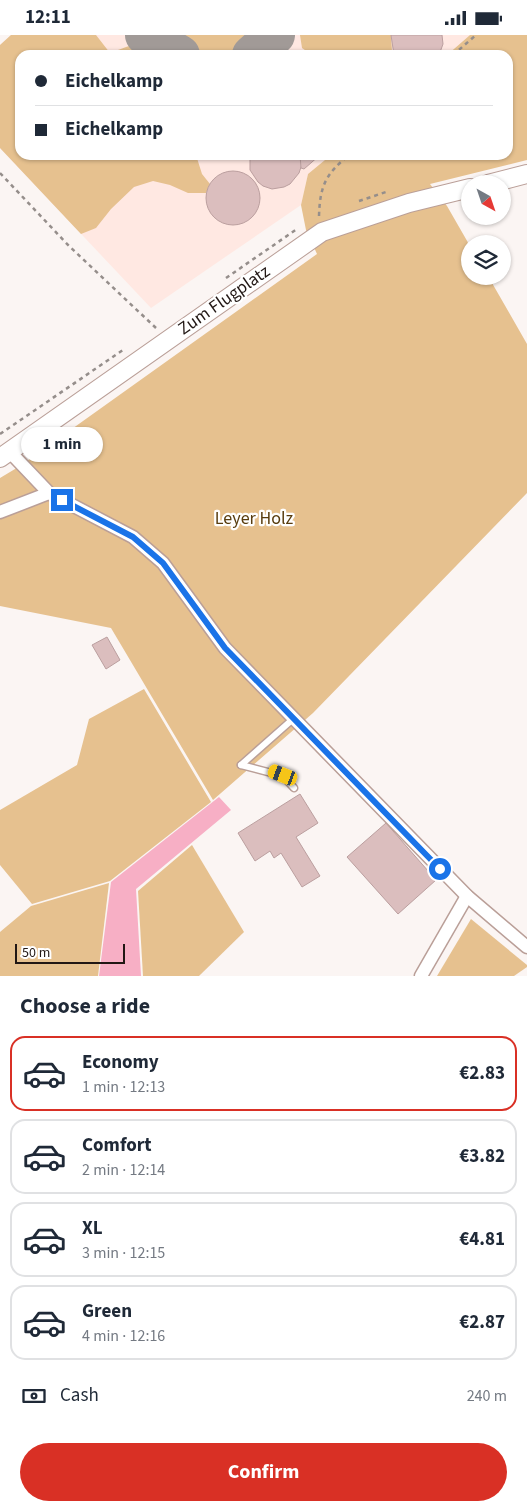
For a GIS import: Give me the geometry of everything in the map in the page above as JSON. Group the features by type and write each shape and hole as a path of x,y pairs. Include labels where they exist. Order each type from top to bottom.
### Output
{"street":[{"path":"511,178 527,174"},
{"name":"Zum Flugplatz","path":"5,455 322,232 409,203 461,190"},
{"path":"5,455 49,493 133,537 163,563 225,648 467,897 527,947"},
{"path":"0,512 49,493"},
{"path":"421,976 467,897"}],"lane":[{"path":"293,719 241,765 283,775 294,788"}],"path":[{"path":"459,50 476,35"},
{"path":"322,232 319,216 320,195 333,169 344,160"},
{"path":"0,173 69,246 156,328"},
{"path":"0,434 131,345"}],"shaded area":[{"path":"11,35 470,35 453,50 15,50 15,160 325,160 308,174 301,205 151,308 0,148 0,45"},
{"path":"219,797 231,810 136,889 141,976 99,976 111,882"}],"green space":[{"path":"11,35 96,35 108,50 15,50 15,160 198,160 202,174 210,184 206,193 188,193 170,185 153,181 134,187 111,209 96,228 81,234 0,148 0,45"},
{"path":"162,35 263,35 244,50 189,50"},
{"path":"300,35 391,35 392,50 305,50 302,48"},
{"name":"Leyer Holz","path":"470,35 527,35 527,160 430,184 447,206 464,235 461,235 461,285 493,285 527,344 527,493 313,713 213,800 111,628 0,606 0,478 20,466 317,254 306,230 301,205 308,174 325,160 513,160 513,50 453,50"},
{"path":"133,45 149,47 155,50 118,50"},
{"path":"144,689 211,802 110,881 32,904 0,865 0,810 77,765 89,719"},
{"path":"192,845 244,932 199,976 143,976 138,891"},
{"path":"109,883 98,976 0,976 0,932 31,906"},
{"path":"471,919 527,965 527,967 514,976 437,976"}],"building":[{"path":"391,35 442,35 443,44 441,50 393,50"},
{"path":"250,160 301,160 302,164 299,173 290,184 272,189 258,182 250,170"},
{"path":"300,160 314,160 304,169 301,168"},
{"path":"228,171 238,171 248,175 256,183 260,198 256,213 248,221 238,225 228,225 218,221 210,213 206,203 206,193 210,183 218,175"},
{"path":"107,637 120,660 106,669 92,645"},
{"path":"300,794 318,823 296,837 320,876 302,887 281,853 274,858 270,851 255,861 238,833"},
{"path":"386,823 436,880 398,914 347,857"}],"taxiway":[{"path":"145,35 171,50"},
{"path":"258,50 275,35"}],"route":[{"path":"62,500 133,537 163,563 225,648 440,869"}]}
